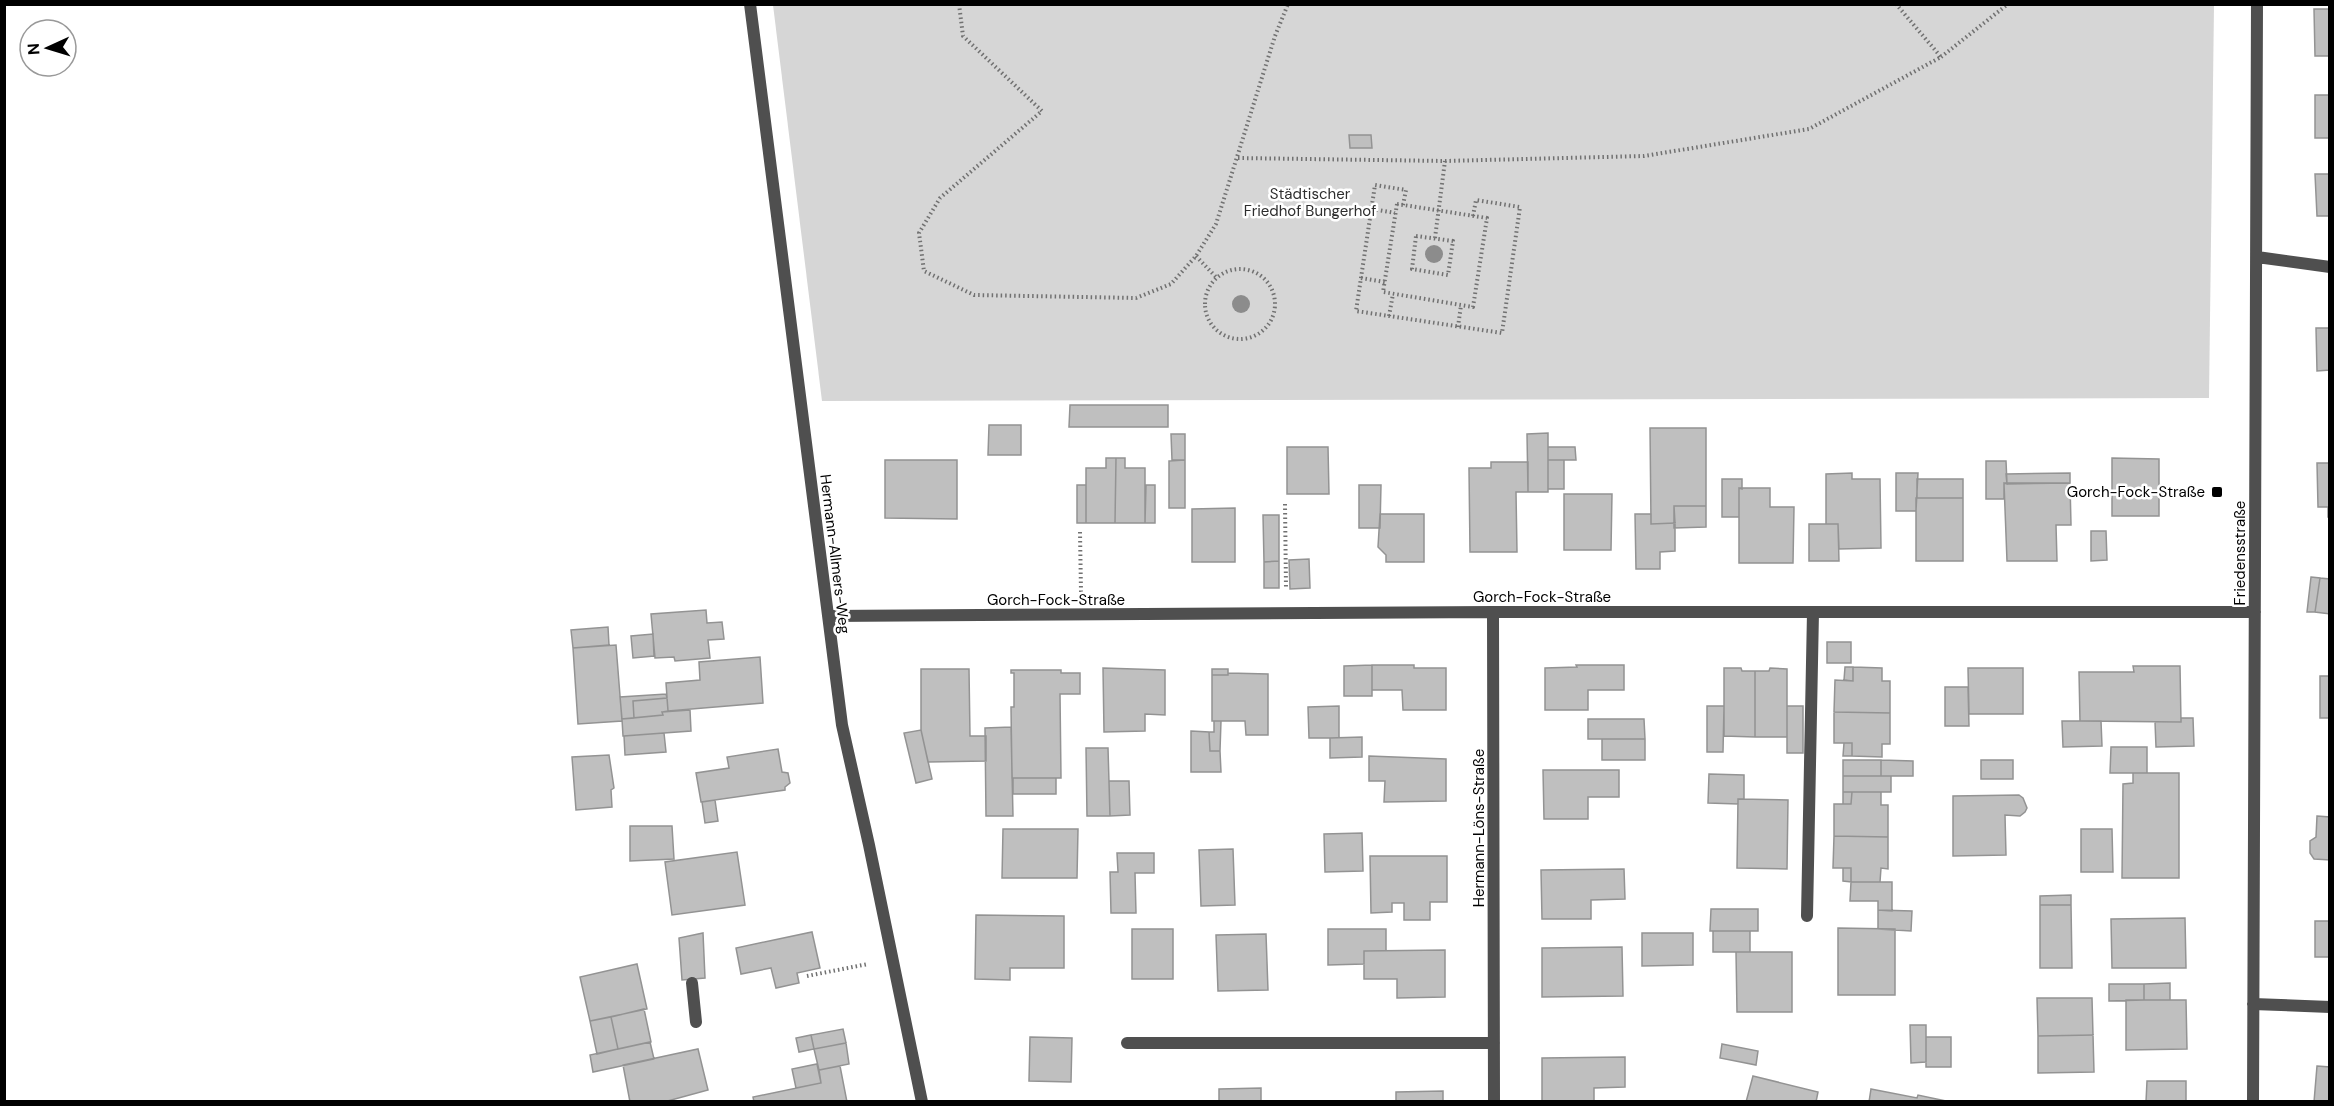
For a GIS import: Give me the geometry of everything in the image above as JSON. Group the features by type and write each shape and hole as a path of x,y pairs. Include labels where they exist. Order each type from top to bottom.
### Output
{"street":[{"name":"Hermann-Allmers-Weg","path":"750,4 842,725 922,1101"},
{"name":"Friedensstraße","path":"2253,1101 2257,4"},
{"path":"2257,257 2330,267"},
{"name":"Gorch-Fock-Straße","path":"828,616 1493,612 2255,612"},
{"name":"Hermann-Löns-Straße","path":"1493,612 1494,1101"},
{"path":"1807,916 1813,612"},
{"path":"692,983 696,1022"},
{"path":"2253,1004 2330,1007"},
{"path":"1127,1043 1494,1043"}],"path":[{"path":"959,4 963,36 1042,111 940,198 919,233 924,271 974,295 1136,298 1170,284 1196,255 1216,224 1275,36 1288,4"},
{"path":"1896,4 1941,57"},
{"path":"1238,158 1445,161 1644,156 1809,129 1941,57 2008,4"},
{"path":"1435,238 1445,161"},
{"path":"1403,205 1406,189 1375,185 1356,311 1502,333 1520,207 1476,200 1473,216"},
{"path":"1397,204 1403,205 1487,218 1473,307 1383,292 1397,204"},
{"path":"1372,208 1395,213"},
{"path":"1416,236 1435,238 1453,241 1448,275 1412,269 1416,236"},
{"path":"1196,255 1216,278"},
{"path":"1242,269 1256,272 1267,280 1274,293 1276,306 1272,320 1263,331 1251,338 1238,340 1224,336 1213,328 1206,316 1204,302 1208,288 1216,278 1228,270 1242,269"},
{"path":"1361,278 1385,282"},
{"path":"1389,316 1393,294"},
{"path":"1458,327 1461,305"},
{"path":"1285,504 1287,614"},
{"path":"1080,532 1081,615"},
{"path":"807,976 892,959"}],"green space":[{"name":"Städtischer Friedhof Bungerhof","path":"773,5 2214,5 2209,398 822,401"}],"building":[{"path":"2314,9 2330,9 2330,56 2315,56"},
{"path":"2315,95 2330,95 2330,138 2315,138"},
{"path":"1349,135 1371,135 1372,148 1350,148"},
{"path":"2315,174 2330,174 2330,216 2317,216"},
{"path":"2316,328 2330,328 2330,370 2317,371"},
{"path":"1070,405 1168,405 1168,427 1069,427"},
{"path":"989,425 1021,425 1021,455 988,455"},
{"path":"1650,428 1706,428 1706,506 1674,506 1675,523 1651,524"},
{"path":"1548,433 1548,492 1528,492 1527,434"},
{"path":"1171,434 1185,434 1185,460 1172,460"},
{"path":"1287,447 1328,447 1329,494 1287,494"},
{"path":"1548,447 1575,447 1576,460 1548,460"},
{"path":"1106,458 1116,458 1115,523 1086,523 1086,468 1106,468"},
{"path":"1116,458 1125,458 1125,468 1145,468 1145,523 1115,523"},
{"path":"2112,458 2159,459 2159,516 2112,516"},
{"path":"885,460 957,460 957,519 885,518"},
{"path":"1185,460 1185,508 1169,508 1169,461"},
{"path":"1548,460 1564,460 1564,489 1548,489"},
{"path":"1986,461 2006,461 2007,484 2004,483 2004,499 1986,499"},
{"path":"1491,462 1528,462 1528,492 1516,492 1517,552 1470,552 1469,468 1491,468"},
{"path":"2317,463 2330,463 2330,517 2328,517 2328,507 2318,507"},
{"path":"1852,473 1852,479 1880,479 1881,548 1839,549 1838,524 1826,524 1826,474"},
{"path":"1896,473 1918,473 1916,511 1896,511"},
{"path":"2070,473 2070,483 2007,484 2006,474"},
{"path":"1722,479 1742,479 1742,489 1739,488 1739,517 1722,517"},
{"path":"1917,479 1963,479 1963,498 1917,498"},
{"path":"2004,483 2070,483 2071,525 2056,525 2057,561 2007,561"},
{"path":"1077,485 1086,485 1086,523 1077,523"},
{"path":"1146,485 1155,485 1155,523 1145,523"},
{"path":"1359,485 1381,485 1380,528 1359,528"},
{"path":"1739,488 1770,488 1770,507 1794,507 1793,563 1739,563"},
{"path":"1564,494 1612,494 1611,550 1564,550"},
{"path":"1916,498 1963,498 1963,561 1916,561"},
{"path":"1674,506 1706,506 1706,527 1674,528"},
{"path":"1235,508 1235,562 1192,562 1192,509"},
{"path":"1380,514 1424,514 1424,562 1386,562 1386,555 1378,547"},
{"path":"1635,514 1651,514 1651,524 1675,523 1675,551 1660,552 1660,569 1636,569"},
{"path":"1263,515 1279,515 1279,561 1264,562"},
{"path":"1809,524 1838,524 1839,561 1809,561"},
{"path":"2091,531 2106,531 2107,560 2091,561"},
{"path":"1309,559 1310,588 1290,589 1289,560"},
{"path":"1279,561 1279,588 1264,588 1264,562"},
{"path":"2311,577 2320,578 2315,612 2307,612"},
{"path":"2320,578 2330,579 2330,614 2315,612"},
{"path":"706,610 707,623 722,622 724,639 708,640 710,658 675,661 674,657 655,658 651,614"},
{"path":"608,627 609,645 573,648 571,630"},
{"path":"653,634 654,656 633,658 631,636"},
{"path":"1827,642 1851,642 1851,663 1827,663"},
{"path":"616,645 622,721 578,724 573,648"},
{"path":"760,657 763,703 668,711 666,683 700,680 699,662"},
{"path":"1372,665 1446,668 1446,710 1403,710 1402,690 1372,690"},
{"path":"1372,665 1372,696 1344,696 1344,666"},
{"path":"1576,665 1624,665 1624,690 1588,690 1588,710 1545,710 1545,668 1577,667"},
{"path":"2133,666 2180,666 2181,722 2080,721 2079,672 2134,672"},
{"path":"1845,667 1853,667 1853,681 1844,680"},
{"path":"1853,667 1882,668 1882,681 1890,681 1890,713 1834,712 1835,680 1853,681"},
{"path":"1103,668 1165,670 1165,715 1145,714 1145,731 1104,732"},
{"path":"1724,668 1755,671 1755,737 1724,736"},
{"path":"1770,668 1787,669 1787,737 1755,737 1755,671 1769,671"},
{"path":"1968,668 2023,668 2023,714 1969,714"},
{"path":"921,669 969,669 970,736 986,736 986,761 928,762 921,730"},
{"path":"1212,669 1228,669 1228,675 1212,675"},
{"path":"1011,670 1061,670 1061,673 1080,673 1080,694 1060,694 1061,778 1012,778 1011,707 1014,707 1014,673 1011,673"},
{"path":"1228,673 1268,674 1268,735 1246,735 1245,721 1212,721 1212,675 1228,675"},
{"path":"2320,676 2330,676 2330,718 2320,718"},
{"path":"1945,687 1968,687 1969,726 1945,726"},
{"path":"666,694 667,698 633,701 634,718 622,719 620,697"},
{"path":"667,698 668,711 662,712 663,715 634,718 633,701"},
{"path":"1339,706 1339,738 1309,738 1308,707"},
{"path":"1707,706 1724,706 1723,752 1707,752"},
{"path":"1787,706 1803,706 1803,753 1787,753"},
{"path":"690,710 691,731 623,736 622,719"},
{"path":"1834,712 1890,713 1890,744 1882,744 1882,757 1852,756 1852,743 1834,743"},
{"path":"2181,718 2193,718 2194,746 2156,747 2155,722 2181,722"},
{"path":"1588,719 1644,719 1645,739 1588,739"},
{"path":"1214,721 1221,721 1220,751 1210,751 1209,732 1214,732"},
{"path":"2062,721 2101,721 2102,746 2063,747"},
{"path":"1011,727 1013,816 986,816 985,728"},
{"path":"921,730 932,779 916,783 904,733"},
{"path":"1191,731 1209,732 1210,751 1220,751 1221,772 1191,772"},
{"path":"664,733 666,752 625,755 624,736"},
{"path":"1362,737 1362,757 1330,758 1330,738"},
{"path":"1602,739 1645,739 1645,760 1602,760"},
{"path":"1844,743 1852,743 1852,756 1843,756"},
{"path":"2111,747 2147,747 2147,773 2110,773"},
{"path":"1086,748 1108,748 1110,816 1087,816"},
{"path":"778,749 782,772 788,773 790,783 785,790 701,802 696,773 729,768 727,757"},
{"path":"609,755 614,788 611,790 612,807 576,810 572,757"},
{"path":"1369,756 1446,759 1446,801 1384,802 1385,781 1369,781"},
{"path":"1843,760 1881,760 1881,776 1843,776"},
{"path":"1881,760 1913,761 1913,776 1881,776"},
{"path":"1981,760 2013,760 2013,779 1981,779"},
{"path":"1543,770 1619,770 1619,797 1588,797 1588,819 1544,819"},
{"path":"2133,773 2179,773 2179,878 2122,878 2123,784 2133,783"},
{"path":"1709,774 1744,775 1744,799 1738,799 1738,804 1708,803"},
{"path":"1843,776 1891,776 1891,792 1843,792"},
{"path":"1013,778 1056,778 1056,794 1013,794"},
{"path":"1109,781 1129,781 1130,815 1110,816"},
{"path":"1843,792 1852,792 1851,804 1843,804"},
{"path":"1852,792 1881,792 1881,805 1888,805 1888,837 1834,836 1834,804 1851,804"},
{"path":"2019,795 2023,798 2027,808 2020,816 2005,815 2006,855 1953,856 1953,796"},
{"path":"1738,799 1788,800 1787,869 1737,868"},
{"path":"715,800 718,821 705,823 702,802"},
{"path":"2317,816 2330,817 2330,860 2314,859 2310,853 2310,841 2316,837"},
{"path":"630,826 672,826 674,859 630,861"},
{"path":"1003,829 1078,829 1077,878 1002,878"},
{"path":"2081,829 2112,829 2113,872 2081,872"},
{"path":"1362,833 1363,871 1325,872 1324,834"},
{"path":"1834,836 1888,837 1888,869 1881,868 1880,882 1851,882 1851,868 1833,868"},
{"path":"1233,849 1235,905 1201,906 1199,850"},
{"path":"737,852 745,905 672,915 665,862"},
{"path":"1117,853 1154,853 1154,873 1135,873 1136,913 1111,913 1110,872 1118,872"},
{"path":"1370,856 1447,856 1447,902 1430,902 1430,920 1404,920 1404,903 1392,903 1392,912 1371,913"},
{"path":"1843,868 1851,868 1851,882 1843,881"},
{"path":"1624,869 1625,899 1591,900 1591,919 1542,919 1541,870"},
{"path":"1851,882 1892,882 1892,911 1878,910 1878,901 1850,901"},
{"path":"2071,895 2071,905 2040,905 2040,896"},
{"path":"2040,905 2071,905 2072,968 2040,968"},
{"path":"1711,909 1758,909 1758,931 1710,931"},
{"path":"1878,910 1912,911 1911,931 1878,929"},
{"path":"976,915 1064,916 1064,968 1010,968 1010,980 975,979"},
{"path":"2185,918 2186,968 2112,968 2111,919"},
{"path":"2315,921 2330,921 2330,957 2315,957"},
{"path":"1838,928 1895,929 1895,995 1838,995"},
{"path":"1132,929 1173,929 1173,979 1132,979"},
{"path":"1328,929 1386,929 1386,951 1364,951 1364,964 1328,965"},
{"path":"1713,931 1750,931 1750,952 1713,952"},
{"path":"812,932 820,968 797,973 799,983 776,988 771,968 741,974 736,948"},
{"path":"703,933 705,978 682,980 679,938"},
{"path":"1642,933 1693,933 1693,965 1642,966"},
{"path":"1266,934 1268,990 1218,991 1216,935"},
{"path":"1622,947 1623,996 1542,997 1542,948"},
{"path":"1445,950 1445,997 1397,998 1397,979 1364,979 1364,951"},
{"path":"1736,952 1792,952 1792,1012 1737,1012"},
{"path":"637,964 647,1009 590,1021 580,977"},
{"path":"2170,983 2170,1000 2144,1000 2144,984"},
{"path":"2109,984 2144,984 2144,1000 2109,1001"},
{"path":"2037,998 2092,998 2093,1035 2038,1036"},
{"path":"2126,1000 2186,1000 2187,1049 2126,1050"},
{"path":"644,1009 651,1042 618,1049 611,1017"},
{"path":"611,1017 618,1049 597,1054 590,1021"},
{"path":"1910,1025 1926,1025 1926,1062 1911,1063"},
{"path":"843,1029 846,1043 814,1049 811,1035"},
{"path":"811,1035 814,1049 799,1052 796,1038"},
{"path":"2093,1035 2094,1072 2038,1073 2038,1036"},
{"path":"1030,1037 1072,1038 1071,1082 1029,1081"},
{"path":"1926,1037 1951,1037 1951,1067 1926,1067"},
{"path":"650,1042 654,1059 593,1072 590,1055"},
{"path":"846,1043 849,1064 819,1070 814,1049"},
{"path":"1722,1044 1758,1051 1756,1065 1720,1058"},
{"path":"698,1049 708,1090 664,1102 630,1102 623,1065"},
{"path":"1625,1057 1625,1087 1594,1088 1594,1102 1542,1102 1542,1058"},
{"path":"817,1064 821,1083 796,1088 792,1069"},
{"path":"840,1066 847,1102 754,1102 753,1097 821,1083 819,1070"},
{"path":"2317,1066 2330,1067 2330,1102 2314,1102"},
{"path":"1753,1076 1818,1092 1816,1102 1746,1102"},
{"path":"2147,1081 2186,1081 2186,1102 2146,1102"},
{"path":"1261,1088 1261,1102 1219,1102 1219,1089"},
{"path":"1871,1089 1917,1098 1918,1095 1946,1101 1869,1102"},
{"path":"1443,1091 1443,1102 1396,1102 1396,1092"}],"place":[{"name":"Gorch-Fock-Straße","path":"2217,492"}]}
